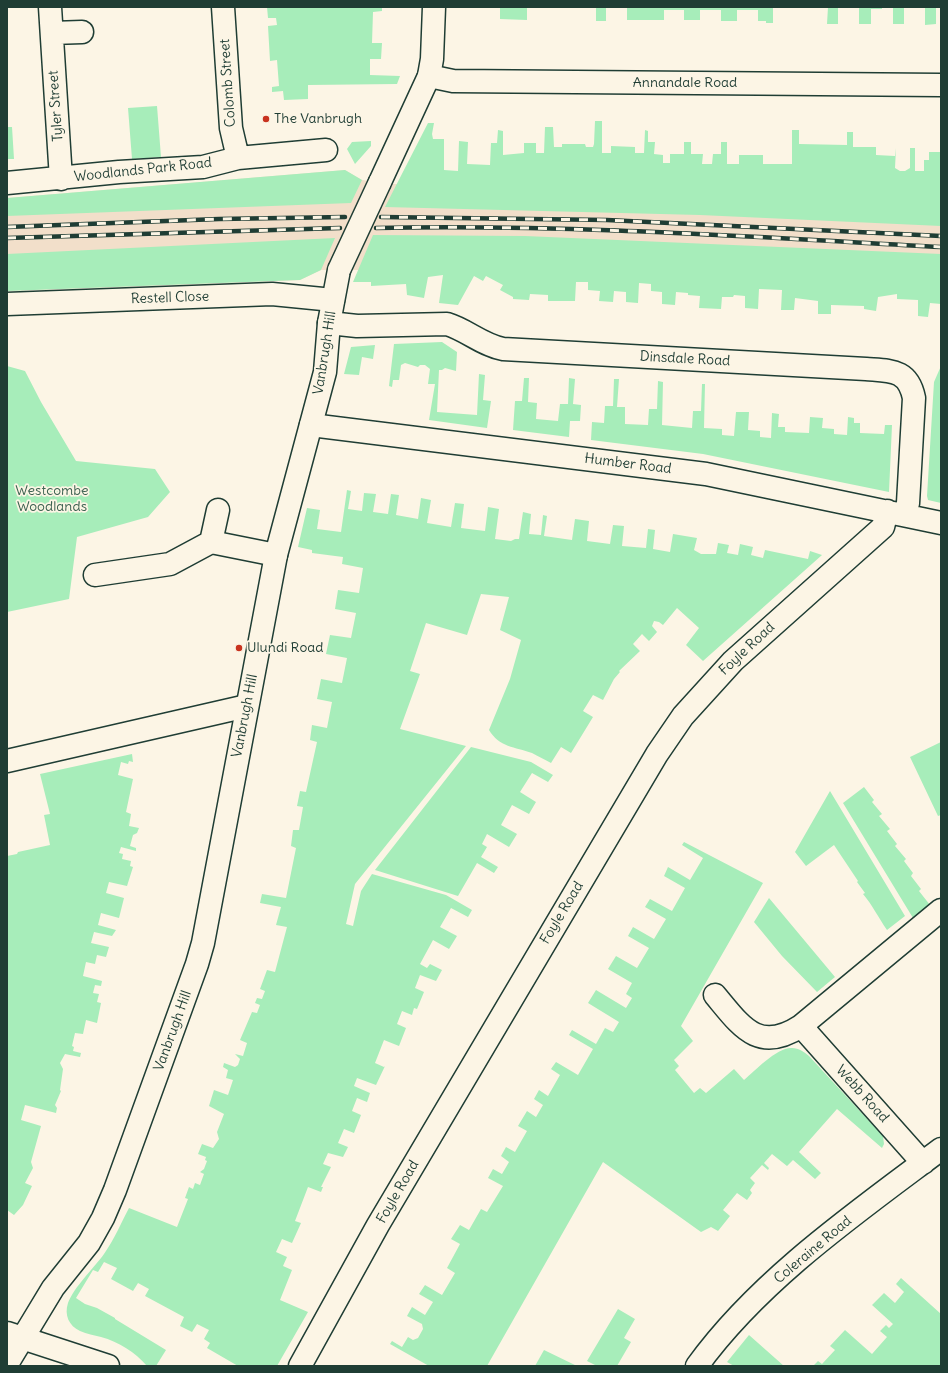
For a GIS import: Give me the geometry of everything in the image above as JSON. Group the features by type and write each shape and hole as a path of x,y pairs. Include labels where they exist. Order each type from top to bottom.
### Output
{"street":[{"name":"Tyler Street","path":"50,7 61,179"},
{"name":"Colomb Street","path":"223,7 231,128 238,158"},
{"name":"Vanbrugh Hill","path":"7,1366 15,1335 89,1243 103,1218 115,1190 203,943 276,555 325,372 329,323 339,270 429,76 433,48 434,7"},
{"path":"52,33 82,32"},
{"name":"Annandale Road","path":"429,76 453,81 941,85"},
{"name":"Woodlands Park Road","path":"7,183 61,179 119,172 203,167 238,158 326,150"},
{"name":"Restell Close","path":"7,304 272,294 333,300"},
{"name":"Dinsdale Road","path":"329,323 357,326 447,324 457,327 484,343 503,349 866,368 887,371 902,376 911,384 914,398 908,503 896,513"},
{"name":"Humber Road","path":"311,425 706,474 941,523"},
{"path":"211,542 218,510"},
{"name":"Foyle Road","path":"300,1366 386,1212 661,747 683,716 707,687 733,661 883,527 896,513"},
{"path":"95,575 170,564 211,542 276,555"},
{"path":"7,761 247,706"},
{"path":"715,995 741,1027 751,1034 761,1037 774,1038 788,1034 800,1026 941,910"},
{"name":"Webb Road","path":"800,1026 922,1163"},
{"name":"Coleraine Road","path":"698,1366 729,1326 806,1254 941,1149"},
{"path":"15,1335 108,1366"}],"shaded area":[{"path":"345,170 362,180 395,184 941,202 941,283 445,270 321,270 300,280 7,291 7,198"}],"green space":[{"path":"267,7 382,7 382,11 373,12 372,43 382,43 381,59 370,59 370,75 400,76 397,84 308,85 308,99 284,100 283,91 272,92 272,87 279,86 277,60 270,61 268,26 277,25 276,18 268,18"},
{"path":"527,7 527,20 500,19 500,8 487,8"},
{"path":"596,7 606,7 606,21 596,21"},
{"path":"627,7 776,7 773,8 773,23 766,23 766,21 758,21 758,10 737,10 737,21 721,21 721,10 700,10 700,20 684,20 684,10 664,10 664,20 627,20"},
{"path":"828,7 838,7 838,24 827,24"},
{"path":"859,7 882,7 882,9 871,9 871,24 859,24"},
{"path":"893,7 904,7 904,24 893,24"},
{"path":"925,7 936,7 936,24 925,25"},
{"path":"157,106 161,157 132,159 128,108"},
{"path":"595,121 602,121 602,153 611,153 611,146 635,147 635,153 644,153 645,130 648,131 648,142 655,142 654,154 663,155 663,163 670,163 670,154 684,154 684,142 691,142 691,154 703,154 702,164 712,164 713,154 721,154 721,142 727,142 727,164 739,164 739,155 763,155 763,164 792,164 792,130 799,130 799,144 847,145 847,132 853,132 853,147 876,147 876,155 895,156 896,148 895,168 900,171 905,171 910,168 910,148 915,148 915,171 924,171 924,160 929,160 929,152 941,152 941,226 700,215 385,207 428,123 434,123 432,134 433,139 444,139 444,170 458,171 459,141 468,142 467,164 490,165 491,143 497,143 498,130 503,131 503,155 524,153 524,143 536,143 536,153 544,153 545,127 553,127 554,147 562,147 562,144 585,144 586,147 593,147"},
{"path":"7,127 12,127 14,159 7,159"},
{"path":"371,141 371,146 355,164 347,149 352,142"},
{"path":"345,170 362,180 351,203 7,216 7,198"},
{"path":"373,235 525,236 941,254 941,304 930,303 928,317 918,316 918,300 897,299 897,294 878,297 876,311 864,309 864,306 831,305 831,314 818,314 818,301 795,298 794,310 781,310 782,290 759,289 758,309 745,308 745,296 734,295 733,297 722,297 721,309 699,308 700,296 676,292 675,305 662,304 662,292 651,291 651,284 639,283 638,303 626,302 626,292 614,291 613,302 599,301 600,291 588,290 588,282 576,282 575,301 548,301 548,295 530,294 529,300 513,299 513,297 500,290 503,285 486,276 483,281 474,276 458,305 439,303 443,275 428,277 424,298 407,295 406,284 371,286 371,282 353,282"},
{"path":"335,238 321,270 300,280 7,291 7,254"},
{"path":"442,342 457,352 456,371 445,368 439,370 437,412 477,415 479,374 485,375 483,400 491,401 487,428 429,420 435,384 428,384 430,369 425,365 420,365 418,367 405,363 401,365 399,380 393,380 392,387 389,386 394,344"},
{"path":"375,345 373,359 362,357 359,375 344,374 351,347"},
{"name":"Westcombe Woodlands","path":"7,366 25,371 41,402 76,461 155,469 170,492 148,517 77,537 69,599 7,612"},
{"path":"941,366 941,503 928,500 927,496 934,382"},
{"path":"524,378 529,378 528,402 537,403 536,419 558,421 560,404 568,404 569,378 575,379 573,404 581,405 580,421 570,421 569,437 513,430 515,401 522,401"},
{"path":"614,379 619,379 617,407 625,407 625,424 648,425 649,409 657,409 658,381 663,382 662,425 692,428 693,411 701,411 702,384 705,384 704,428 722,429 722,435 734,436 736,412 749,412 748,430 760,431 760,437 771,438 772,413 779,414 778,427 785,427 785,432 809,433 810,417 823,418 822,428 834,429 834,434 847,435 848,417 854,418 854,423 860,423 860,433 884,434 885,425 892,425 889,492 703,454 591,440 592,422 604,423 605,406 613,406"},
{"path":"347,490 351,491 348,509 362,511 364,493 376,494 373,512 388,514 391,494 399,495 396,515 418,519 421,498 431,500 427,523 451,527 455,503 464,504 461,528 485,531 488,507 499,509 495,539 511,541 519,539 523,512 531,514 529,534 541,535 543,515 547,516 544,536 572,540 575,519 589,521 587,541 610,544 613,525 624,526 622,546 646,548 648,529 655,530 653,549 670,552 673,534 697,538 694,550 701,554 716,554 718,543 729,545 727,553 738,555 740,544 753,547 751,555 763,558 765,550 808,559 810,551 822,555 703,661 686,645 699,628 677,608 663,625 654,621 652,626 657,632 649,641 642,634 633,644 640,651 619,671 620,672 614,679 603,700 593,695 583,711 593,717 571,753 561,747 551,763 532,753 508,746 493,736 489,730 510,679 521,640 500,630 509,597 481,594 467,635 426,623 410,671 420,674 400,729 466,746 355,884 346,924 353,926 361,891 372,874 446,895 472,910 468,917 451,908 440,927 457,936 449,949 433,940 420,964 427,968 430,964 442,970 436,981 420,975 415,988 424,992 417,1009 414,1008 412,1015 402,1011 397,1024 406,1028 399,1046 384,1040 375,1063 384,1067 385,1066 376,1085 357,1078 354,1086 370,1093 367,1102 357,1098 352,1111 361,1115 354,1133 344,1129 338,1143 348,1147 343,1157 328,1153 323,1164 331,1167 321,1187 323,1187 321,1192 308,1187 295,1221 301,1223 292,1243 282,1239 276,1252 287,1257 283,1266 292,1270 280,1300 308,1312 277,1366 238,1366 207,1348 210,1343 204,1339 209,1330 197,1324 192,1332 180,1326 184,1317 145,1296 149,1289 138,1283 133,1291 111,1279 117,1268 104,1262 98,1272 93,1270 76,1298 85,1304 97,1308 115,1318 166,1350 156,1366 147,1366 132,1352 120,1345 108,1339 76,1329 68,1320 67,1307 71,1297 84,1278 108,1249 129,1208 177,1227 188,1199 185,1198 189,1187 193,1189 195,1183 200,1185 204,1174 200,1172 204,1169 207,1161 205,1160 206,1157 198,1154 202,1144 213,1148 219,1139 217,1132 224,1114 209,1106 214,1090 228,1095 233,1080 226,1078 228,1070 223,1067 224,1063 235,1067 238,1065 240,1059 235,1054 243,1056 247,1043 240,1040 252,1012 257,1013 260,1005 255,1003 257,998 262,999 265,991 260,989 267,970 275,972 287,927 276,925 281,907 260,903 262,894 286,898 296,848 291,846 293,830 299,830 303,807 297,806 300,791 306,792 317,742 310,740 312,725 327,728 332,702 317,699 321,679 342,683 347,658 326,654 330,635 351,638 356,613 335,609 338,590 359,593 363,568 342,564 343,557 312,553 312,550 298,547 307,508 320,510 317,529 341,532"},
{"path":"941,742 941,815 938,816 910,757"},
{"path":"471,747 531,762 553,775 548,782 532,773 520,792 536,802 529,814 512,805 501,825 517,834 509,847 487,834 482,844 487,847 481,857 498,867 494,873 477,863 458,896 375,870"},
{"path":"132,754 133,762 129,761 128,764 121,762 118,775 133,779 126,812 131,814 129,826 139,828 137,833 133,835 130,846 136,848 136,851 121,847 119,853 123,854 122,859 131,861 130,866 133,867 127,886 109,882 106,893 124,898 119,918 101,913 98,925 116,930 112,936 94,932 91,943 109,947 106,957 97,955 95,964 86,962 83,976 102,981 101,986 95,985 93,993 99,994 97,1002 101,1003 97,1023 86,1020 83,1034 75,1033 72,1046 74,1047 73,1051 81,1053 80,1057 65,1054 60,1063 63,1069 61,1091 55,1105 57,1108 56,1113 25,1105 21,1120 41,1126 31,1162 33,1168 25,1183 32,1186 23,1205 14,1215 7,1210 7,856 50,845 44,815 50,814 40,774"},
{"path":"864,787 874,800 872,802 882,814 879,816 890,829 887,831 897,844 895,846 906,859 904,861 913,873 911,876 921,889 919,891 930,905 913,918 843,803"},
{"path":"830,791 905,916 887,930 863,894 865,893 857,882 858,881 834,845 806,866 795,852"},
{"path":"684,842 763,883 681,1026 693,1041 674,1060 679,1066 675,1070 694,1093 700,1088 706,1093 734,1069 744,1080 766,1060 780,1051 792,1048 799,1049 809,1056 883,1136 884,1144 882,1148 837,1109 799,1152 821,1173 815,1179 793,1160 787,1166 772,1154 764,1163 769,1168 768,1170 762,1165 750,1178 755,1183 750,1190 752,1193 747,1200 737,1193 723,1210 730,1216 718,1231 711,1227 701,1232 603,1162 487,1366 429,1366 390,1344 392,1341 402,1347 408,1337 413,1340 418,1338 423,1329 422,1324 407,1316 412,1307 425,1315 433,1302 419,1294 425,1285 442,1295 455,1273 447,1268 460,1244 451,1239 460,1225 469,1230 481,1209 487,1212 503,1186 488,1178 493,1169 502,1174 509,1162 501,1156 506,1147 515,1152 527,1131 518,1126 527,1111 536,1117 543,1105 534,1099 539,1090 548,1096 560,1075 551,1069 556,1062 578,1075 593,1049 569,1035 572,1030 596,1044 605,1028 613,1032 619,1022 588,1003 596,990 626,1008 632,998 626,994 632,983 608,969 616,956 637,968 649,948 628,936 633,927 654,939 666,919 645,907 650,899 672,911 685,888 664,876 668,867 690,880 703,858 682,845"},
{"path":"769,898 835,977 817,992 782,956 754,922"},
{"path":"901,1278 941,1314 941,1366 813,1366 818,1361 822,1364 835,1350 830,1346 845,1330 872,1354 887,1337 880,1331 886,1325 889,1328 893,1324 872,1305 884,1293 895,1303 904,1292 896,1284"},
{"path":"618,1309 635,1319 624,1338 631,1342 617,1366 597,1366 587,1361"},
{"path":"749,1335 784,1366 734,1366 727,1362"},
{"path":"544,1350 577,1366 535,1366"}],"railway":[{"path":"7,227 219,219 345,217"},
{"path":"381,217 607,220 941,236"},
{"path":"376,228 447,227 658,232 941,247"},
{"path":"7,238 340,228"}],"place":[{"name":"The Vanbrugh","path":"266,119"},
{"name":"Ulundi Road","path":"239,648"}]}
